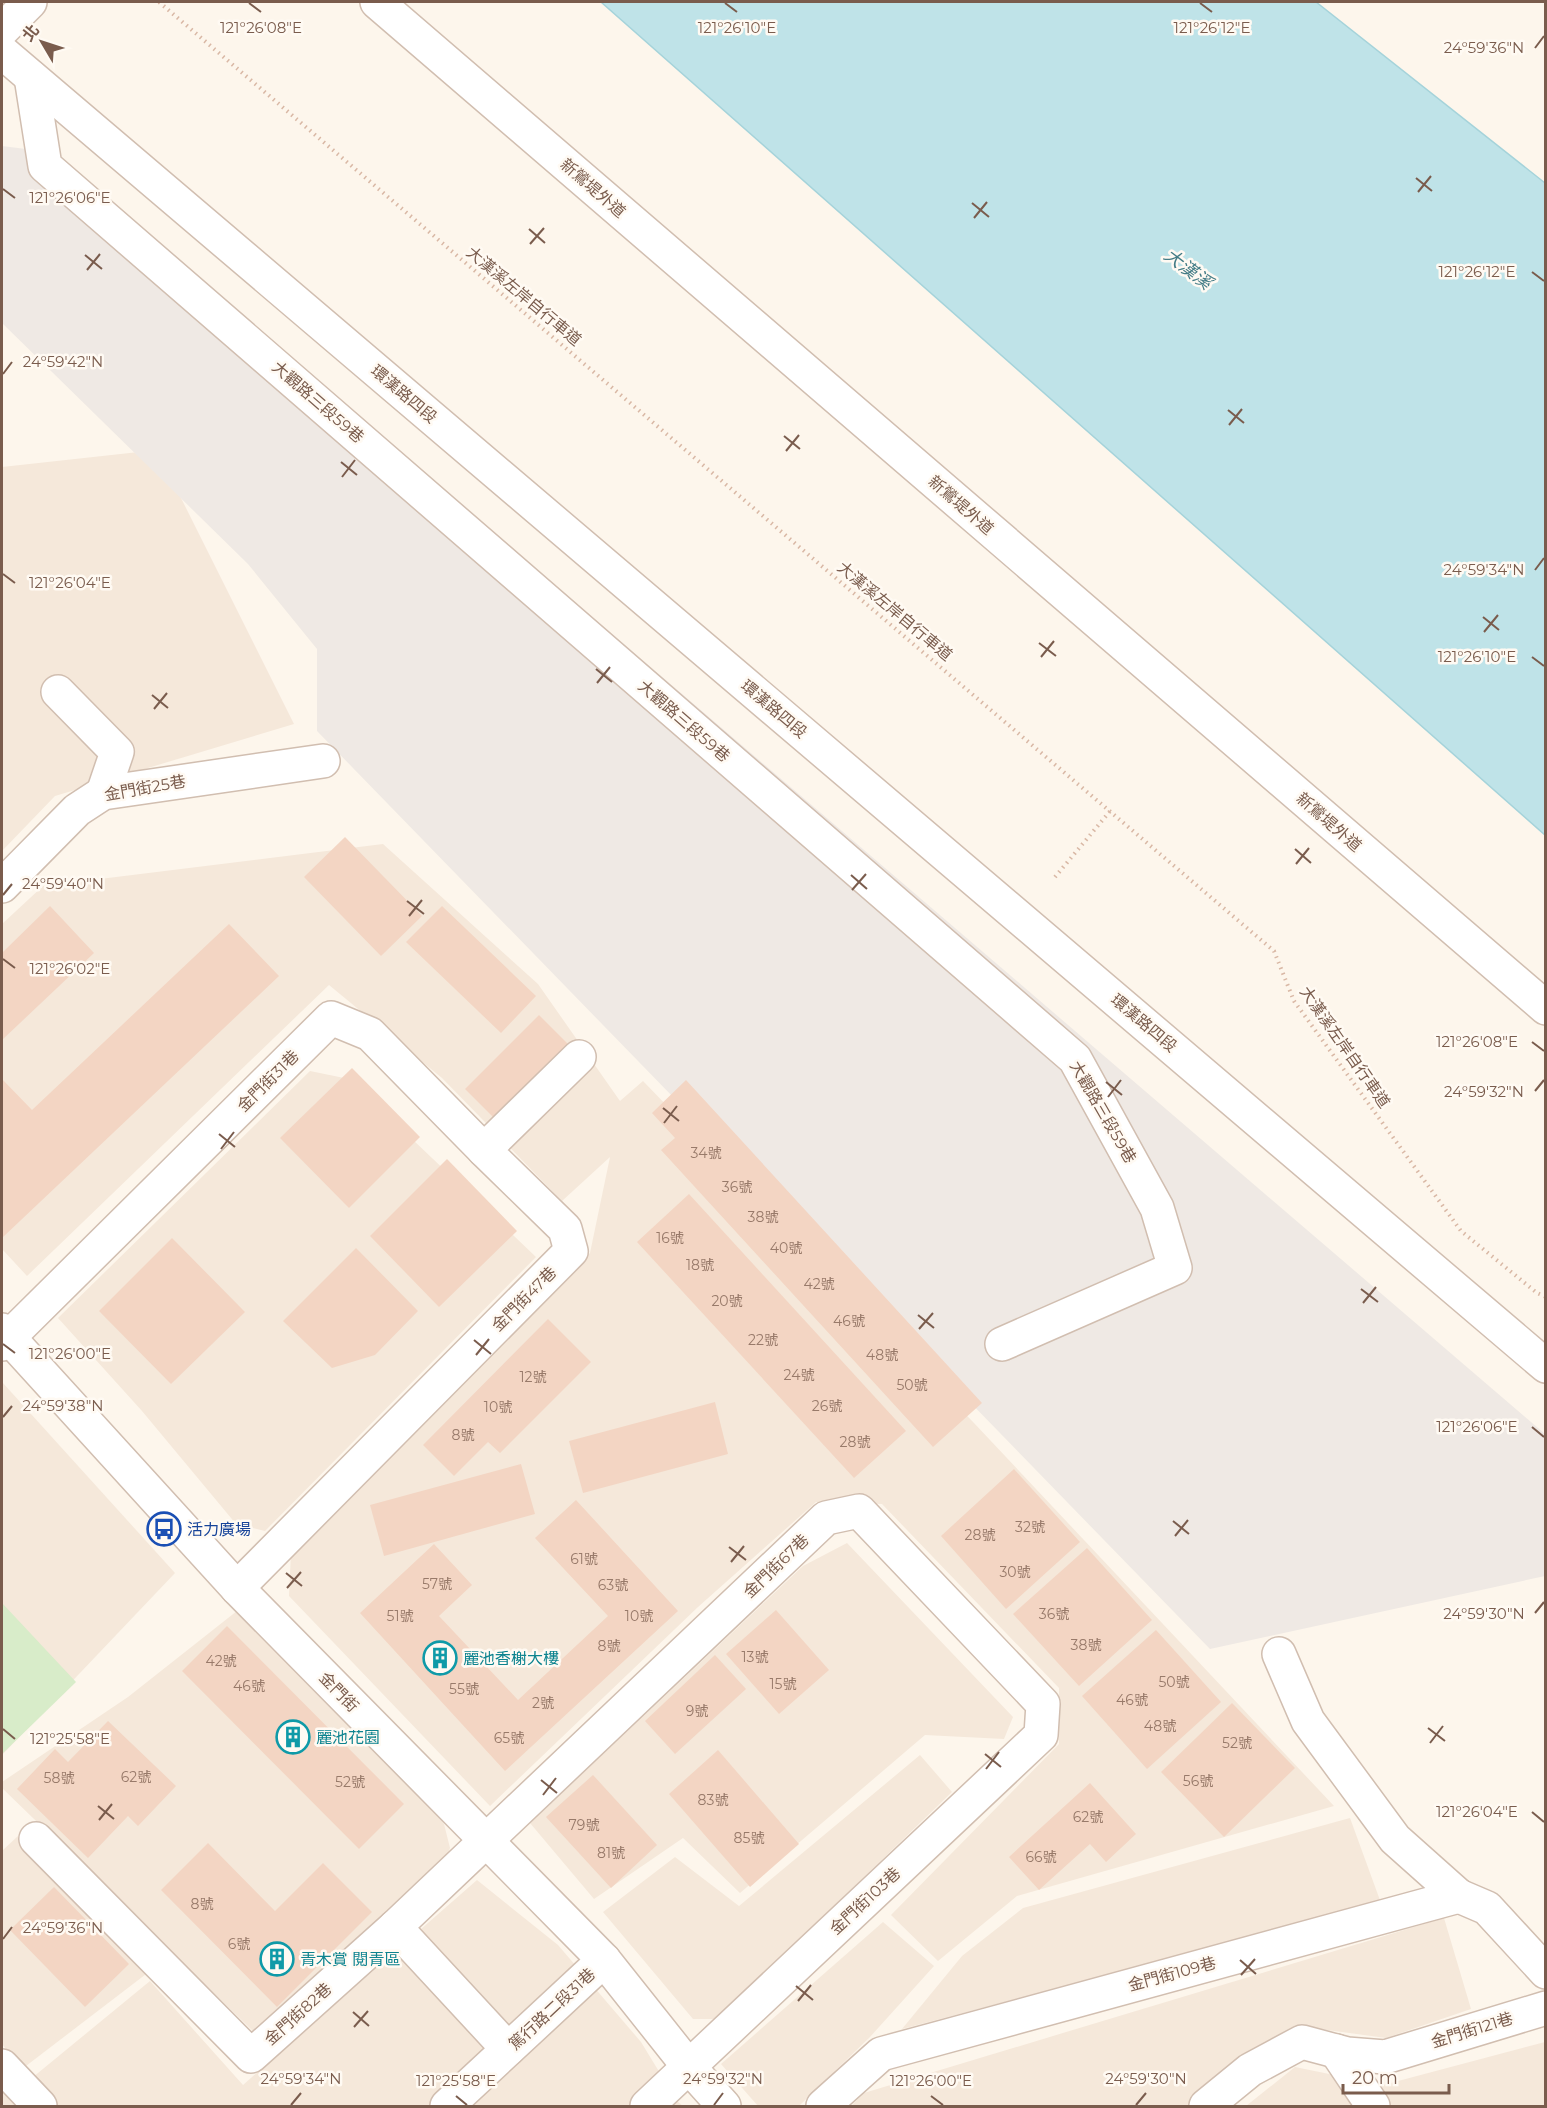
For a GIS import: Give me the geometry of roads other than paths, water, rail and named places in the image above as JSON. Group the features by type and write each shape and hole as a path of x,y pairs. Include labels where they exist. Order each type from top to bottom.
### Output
{"street":[{"path":"2,30 30,2"},
{"name":"新鶯堤外道","path":"377,2 1545,1008"},
{"name":"環漢路四段","path":"2,53 1545,1366"},
{"name":"大觀路三段59巷","path":"31,76 45,166 1075,1059 1157,1208 1174,1268 1002,1344"},
{"path":"58,692 117,752 103,794"},
{"name":"金門街25巷","path":"2,886 77,810 103,794 323,761"},
{"name":"金門街31巷","path":"4,1338 331,1018 370,1034 484,1150"},
{"path":"484,1150 579,1057"},
{"name":"金門街47巷","path":"237,1588 571,1251 565,1229 484,1150"},
{"name":"金門街","path":"4,1338 237,1588 604,1960 689,2067 724,2106"},
{"name":"金門街67巷","path":"486,1842 826,1518 859,1511 1043,1704 1041,1735"},
{"path":"1279,1654 1308,1721 1395,1839 1459,1896 1487,1908 1545,1972"},
{"name":"金門街103巷","path":"647,2106 1041,1735"},
{"name":"金門街82巷","path":"36,1839 251,2056 395,1927"},
{"path":"486,1842 395,1927 508,2049"},
{"name":"金門街109巷","path":"823,2106 881,2054 1459,1896"},
{"name":"篤行路二段31巷","path":"447,2106 604,1960"},
{"name":"金門街121巷","path":"1206,2106 1250,2070 1302,2042 1347,2055 1385,2057 1545,2008"},
{"path":"1336,2051 1373,2106"},
{"path":"2,2066 40,2106"}],"water":[{"name":"大漢溪","path":"601,2 1316,2 1545,183 1545,835"}],"place":[{"name":"活力廣場","path":"164,1529"},
{"name":"麗池香榭大樓","path":"440,1658"},
{"name":"麗池花園","path":"293,1737"},
{"name":"青木賞 閱青區","path":"277,1959"}]}
